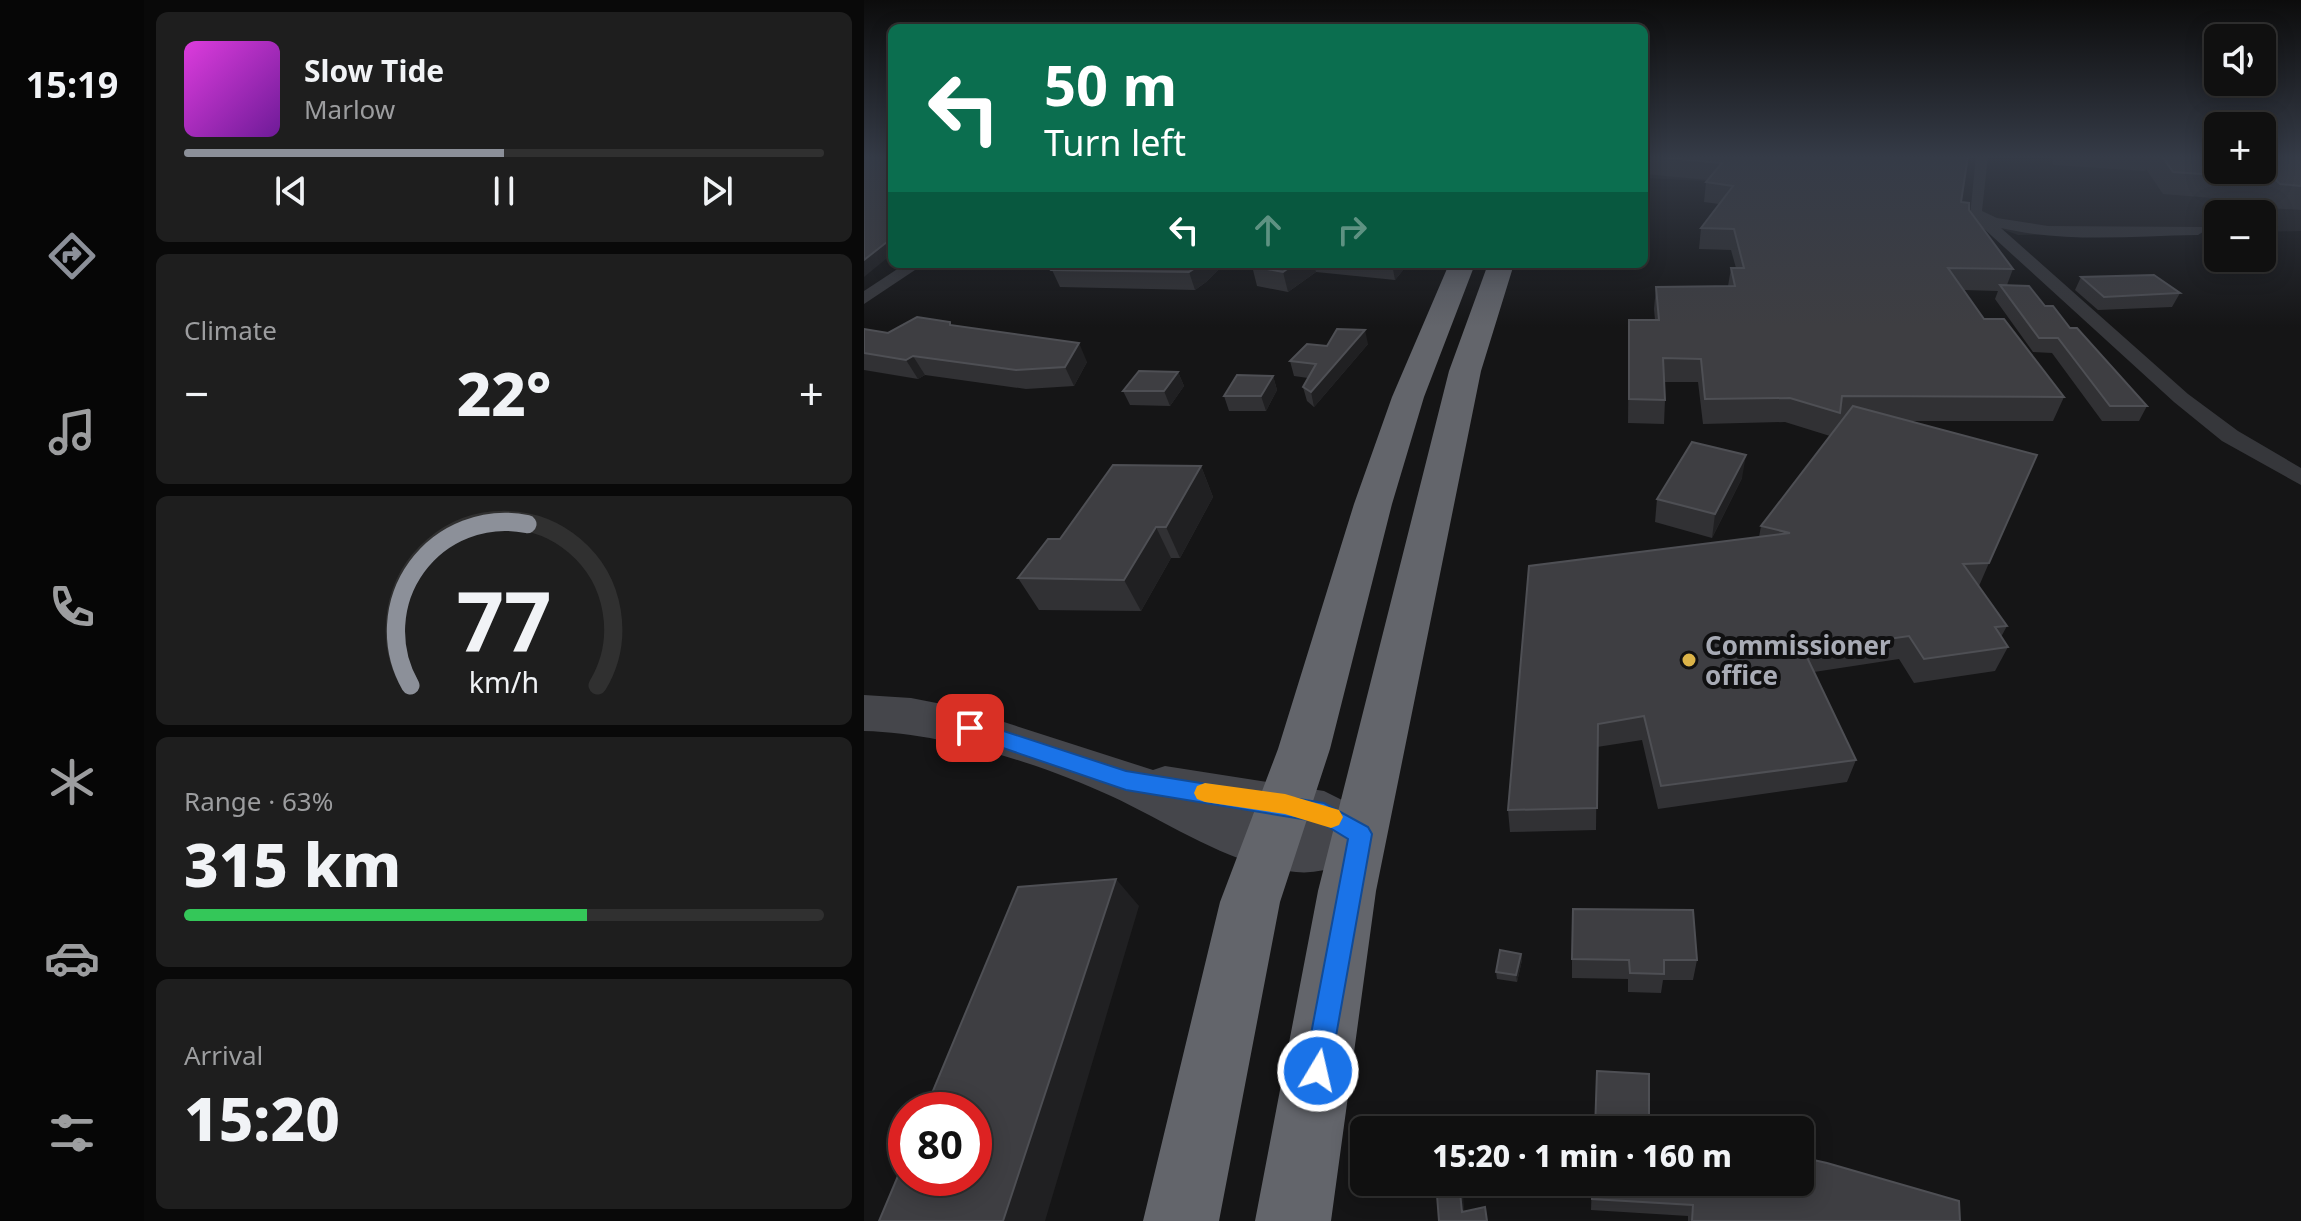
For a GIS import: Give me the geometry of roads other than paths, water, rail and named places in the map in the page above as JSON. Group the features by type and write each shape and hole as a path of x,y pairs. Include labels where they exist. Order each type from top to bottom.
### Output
{"highway":[{"path":"1181,1221 1250,902 1278,824 1403,410 1460,268"},
{"path":"1293,1221 1347,891 1465,371 1500,268"}],"street":[{"path":"1975,213 1998,225 2026,229 2198,230"},
{"path":"1975,213 2181,398 2230,436 2301,478"},
{"path":"864,299 910,268"},
{"path":"864,713 891,712 945,721 1126,781 1232,832 1278,824 1318,849 1360,834"}],"place":[{"name":"Commissioner office","path":"1689,660"}]}
